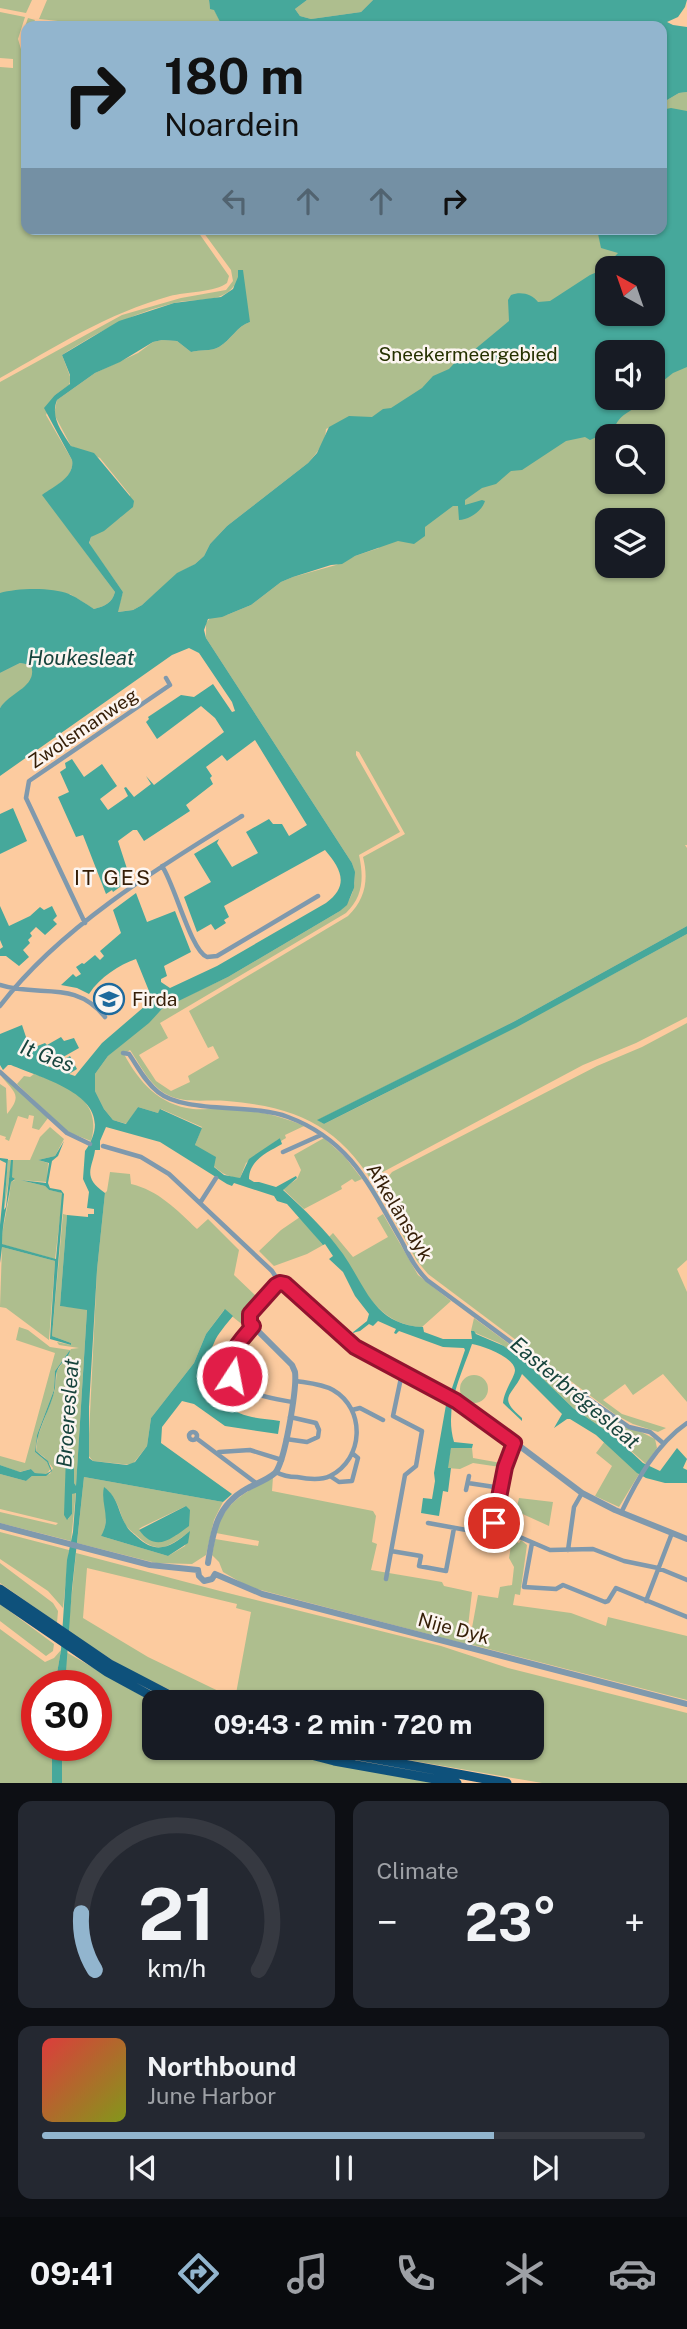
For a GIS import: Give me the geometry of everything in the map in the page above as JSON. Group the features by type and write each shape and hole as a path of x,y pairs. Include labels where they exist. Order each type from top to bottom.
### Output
{"highway":[{"path":"0,1589 107,1672 142,1691"},
{"path":"0,1599 54,1632"},
{"path":"69,1643 158,1690"},
{"path":"330,1760 457,1783"},
{"path":"381,1760 507,1783"}],"street":[{"name":"Zwolsmanweg","path":"85,923 26,798 26,790 29,781 170,685 166,678"},
{"path":"0,1006 14,989 85,923 162,866 242,816"},
{"path":"162,866 197,949 207,957 217,956 318,896"},
{"path":"0,985 14,989 59,990 73,994 93,1004 105,1017"},
{"name":"Afkelânsdyk","path":"123,1053 129,1054 148,1083 159,1094 180,1103 265,1111 288,1117 337,1145 355,1163 412,1262 427,1280 629,1427 650,1432 663,1443"},
{"path":"0,1072 67,1133 90,1144"},
{"path":"283,1152 322,1135"},
{"path":"103,1146 134,1154 169,1174 272,1271 280,1283 289,1287 355,1347 452,1399 582,1493 621,1513 687,1539"},
{"path":"200,1203 216,1178"},
{"path":"208,1563 212,1536 220,1512 234,1496 276,1472 283,1460 296,1381 295,1372 292,1365 250,1323 250,1314 271,1289 280,1283"},
{"path":"253,1326 235,1350 230,1365 236,1382 251,1392 292,1402"},
{"path":"230,1365 239,1369 248,1380 251,1392"},
{"path":"386,1579 405,1475 416,1466 422,1431 393,1416 402,1373"},
{"path":"276,1472 284,1476 312,1479 330,1476 352,1453 358,1432 352,1410 346,1402 331,1390 296,1381"},
{"path":"352,1410 360,1408 383,1420"},
{"path":"286,1439 307,1442 318,1437 316,1423 290,1417"},
{"path":"621,1513 663,1443 687,1423"},
{"path":"196,1438 256,1483"},
{"path":"428,1523 485,1534 494,1526 505,1467 514,1443"},
{"path":"217,1452 250,1450 283,1460"},
{"path":"330,1476 340,1482 352,1480 358,1458 352,1453"},
{"path":"467,1490 469,1476"},
{"path":"468,1483 501,1488"},
{"path":"568,1550 574,1507 582,1493"},
{"path":"0,1526 155,1566 198,1570"},
{"path":"494,1526 550,1550 593,1549 624,1561 658,1568 687,1580"},
{"path":"391,1551 421,1556 419,1566 446,1571 454,1528"},
{"path":"646,1601 673,1533"},
{"path":"533,1544 524,1587 556,1589 563,1585 605,1602 616,1588 687,1618"},
{"path":"208,1563 214,1567 215,1574 212,1579 204,1581 198,1570 202,1564 208,1563"},
{"name":"Nije Dyk","path":"215,1574 262,1594 687,1704"}],"green space":[{"path":"0,0 32,0 26,13 0,8"},
{"path":"47,0 209,0 210,9 214,9 220,21 58,21 39,19"},
{"path":"307,0 373,0 361,12 311,19 300,16 295,9"},
{"path":"0,12 25,17 21,21 18,39 21,49 21,235 200,235 229,276 227,283 222,286 170,296 125,312 82,332 0,378 0,67 13,68 13,59 0,58"},
{"name":"Sneekermeergebied","path":"687,92 687,926 515,1021 318,1120 324,1124 370,1101 687,934 687,1017 636,1043 583,1065 381,1173 386,1188 380,1194 350,1152 317,1125 277,1109 253,1104 175,1098 156,1086 130,1050 124,1054 136,1074 151,1090 170,1103 193,1109 256,1112 304,1126 285,1135 286,1138 281,1141 280,1138 246,1163 240,1178 226,1175 214,1167 195,1145 202,1127 161,1109 158,1113 138,1107 127,1124 113,1120 95,1091 95,1074 108,1056 166,1006 228,977 340,911 349,901 355,882 352,863 206,638 206,623 211,617 227,615 251,605 281,582 379,548 334,425 326,429 322,443 308,463 227,526 195,564 179,573 142,605 133,610 117,612 123,592 89,544 91,537 121,517 130,495 100,458 71,446 54,414 57,400 95,373 138,353 153,342 177,341 191,352 219,347 250,322 234,286 222,296 174,303 129,318 62,355 71,379 69,385 55,395 46,415 72,460 72,466 63,480 43,495 115,592 108,604 94,609 70,594 0,593 0,382 122,315 181,298 226,290 233,281 231,270 205,235 667,235 667,100","holes":["356,751 405,834 363,857 366,874 364,889 354,910 348,916 189,1011 208,1048 213,1046 219,1058 188,1076 190,1082 171,1091 156,1081 139,1055 168,1038 160,1023 346,913 352,907 361,887 359,855 400,832"]},
{"path":"20,663 33,668 31,682 0,708 0,673"},
{"path":"687,1023 687,1260 677,1269 687,1292 687,1402 663,1374 633,1395 625,1384 603,1400 622,1414 666,1428 658,1432 616,1415 428,1274 417,1261 382,1198 389,1192 388,1177 392,1172 597,1066 642,1047"},
{"path":"0,1074 48,1118 39,1130 32,1128 34,1116 29,1115 28,1119 18,1116 9,1141 0,1135 0,1084 6,1088 7,1114 16,1097"},
{"path":"34,1074 70,1089 87,1105 92,1115 91,1141 68,1132 17,1084 24,1076 30,1077"},
{"path":"50,1127 64,1139 55,1156 38,1160 48,1163 47,1182 20,1180 63,1193 55,1259 1,1244 11,1182 15,1180 12,1177 12,1160 30,1160 40,1137"},
{"path":"324,1138 345,1157 362,1179 355,1182 352,1179 341,1186 342,1189 304,1209 283,1189 297,1179 301,1170 294,1155"},
{"path":"8,1160 12,1160 4,1210"},
{"path":"110,1172 130,1174 131,1184 158,1196 197,1229 208,1219 239,1250 234,1275 259,1299 247,1312 248,1329 224,1310 206,1334 194,1363 151,1418 147,1446 132,1465 93,1461 88,1455 97,1270 105,1193"},
{"path":"63,1214 67,1215 60,1306 87,1309 76,1487 74,1458 66,1455 66,1519 72,1514 72,1494 76,1491 71,1541 0,1523 0,1512 56,1525 58,1523 0,1509 0,1474 26,1481 32,1476 50,1474 53,1468 36,1451 38,1436 55,1390 57,1371 71,1349 79,1348 59,1345 57,1342 71,1343 52,1336"},
{"path":"383,1214 418,1275 451,1301 422,1327 404,1324 377,1307 329,1237 333,1233 353,1257 388,1237 377,1218"},
{"path":"300,1217 322,1244 325,1244 274,1266 259,1251 281,1230"},
{"path":"2,1247 55,1261 49,1340 6,1308 0,1307"},
{"path":"474,1318 577,1394 615,1419 655,1439 657,1448 646,1464 614,1436 573,1408 510,1350 471,1331"},
{"path":"19,1327 28,1330 50,1347 70,1350 55,1371 54,1390 37,1435 35,1452 51,1468 46,1475 35,1473 31,1469 19,1472 0,1465 0,1456 25,1463 55,1353 16,1340"},
{"path":"474,1375 484,1379 488,1389 484,1399 474,1403 464,1399 460,1389 464,1379"},
{"path":"605,1441 639,1474 619,1507 595,1496 612,1466 596,1453"},
{"path":"451,1447 472,1448 473,1458 501,1463 500,1467 473,1463 460,1469 447,1468"},
{"path":"84,1477 223,1502 214,1520 206,1555 192,1564 156,1563 77,1543","holes":["105,1488 115,1500 126,1526 143,1541 162,1547 189,1532 185,1546 168,1556 101,1536 104,1534 107,1510","186,1506 177,1535 156,1541 147,1538 139,1529"]},
{"path":"273,1477 272,1491 373,1511 376,1516 372,1542 377,1544 371,1570 442,1582 444,1586 472,1592 466,1644 249,1587 223,1572 212,1555 215,1539 258,1546 259,1541 216,1533 219,1522 237,1499"},
{"path":"519,1498 553,1502 549,1526 516,1511"},
{"path":"0,1532 69,1550 63,1608 48,1591 0,1559"},
{"path":"512,1540 519,1543 521,1540 527,1545 520,1595 515,1594 513,1605 571,1613 606,1626 608,1617 687,1636 687,1700 469,1644 478,1595 498,1598 500,1587 512,1585 514,1567 509,1558"},
{"path":"76,1553 441,1646 508,1668 687,1713 687,1783 542,1783 409,1760 544,1760 544,1690 237,1690 251,1612 236,1608 237,1604 87,1568 83,1618 148,1657 216,1690 170,1690 123,1667 68,1631"},
{"path":"0,1563 53,1603 58,1611 57,1623 0,1583"},
{"path":"0,1604 54,1644 53,1651 46,1656 0,1621"},
{"path":"0,1629 45,1662 54,1658 61,1650 58,1670 21,1670 21,1761 52,1761 52,1783 0,1783"},
{"path":"66,1652 97,1670 65,1670"},
{"path":"112,1679 142,1696 142,1760 315,1760 435,1783 62,1783 62,1761 112,1761"}],"water":[{"path":"209,0 307,0 295,9 300,16 311,19 361,12 373,0 687,0 678,17 667,22 220,21 214,10 210,9"},
{"path":"667,22 687,27 687,92 667,100"},
{"path":"667,109 687,111 687,367 665,379 665,340 595,340 595,410 632,410 616,424 595,424 595,438 566,441 522,470 511,471 496,484 482,488 465,500 465,505 485,501 471,517 459,520 458,506 453,506 425,527 425,536 414,544 398,541 355,556 342,564 293,577 281,582 251,605 222,617 208,619 204,630 206,638 352,863 355,872 354,888 347,905 340,911 228,977 162,1009 108,1056 95,1074 95,1091 113,1120 126,1124 138,1107 158,1113 160,1109 202,1128 195,1145 216,1157 214,1167 224,1175 240,1178 249,1159 280,1138 282,1144 256,1162 249,1179 276,1187 296,1176 283,1190 307,1212 343,1254 365,1291 382,1312 406,1325 423,1327 424,1332 443,1339 472,1339 471,1331 474,1331 504,1346 531,1367 573,1408 614,1436 643,1463 660,1471 677,1448 687,1459 683,1468 687,1470 687,1483 665,1483 646,1478 596,1435 570,1419 554,1428 562,1414 522,1374 508,1400 522,1421 503,1403 515,1373 513,1365 497,1353 472,1344 452,1404 451,1429 454,1442 473,1444 472,1448 451,1448 448,1492 443,1491 439,1516 421,1513 423,1498 432,1499 446,1405 450,1403 464,1348 443,1347 399,1331 396,1334 396,1329 378,1321 373,1326 369,1324 352,1333 367,1321 369,1314 355,1296 343,1272 329,1259 333,1256 325,1244 323,1245 287,1204 277,1201 274,1196 234,1183 232,1186 227,1184 160,1142 106,1127 100,1141 100,1150 95,1150 90,1172 93,1182 105,1193 97,1270 89,1407 89,1458 93,1461 127,1465 135,1462 147,1446 151,1418 194,1363 206,1334 225,1309 233,1316 218,1336 210,1354 209,1377 213,1387 219,1397 236,1412 280,1421 278,1434 225,1426 194,1404 182,1401 162,1427 161,1443 232,1494 223,1502 84,1477 66,1670 58,1670 76,1493 72,1494 72,1514 67,1520 64,1515 66,1455 70,1452 74,1455 76,1486 87,1310 60,1306 67,1215 88,1217 88,1214 94,1214 94,1209 87,1208 89,1192 83,1179 85,1151 94,1133 94,1117 87,1104 60,1085 11,1065 3,1070 0,1065 0,1034 22,1025 30,1049 45,1043 47,1045 61,1037 64,1041 74,1038 79,1048 49,1065 38,1061 50,1067 70,1056 77,1069 69,1074 75,1076 102,1043 145,1006 151,996 136,959 110,972 89,994 61,985 73,974 76,977 81,974 76,967 95,955 100,960 104,956 100,951 121,933 113,910 136,893 147,922 175,911 191,952 164,966 167,976 161,979 161,982 170,988 217,966 326,903 334,896 340,883 339,870 325,850 224,906 229,917 224,920 226,923 215,930 211,924 197,932 184,897 211,882 194,854 219,839 217,843 232,867 258,853 246,832 269,819 273,824 282,824 289,836 307,825 255,740 227,761 222,755 206,767 212,776 210,778 213,784 186,805 190,811 144,841 137,830 133,830 118,841 130,878 123,881 124,884 113,892 112,890 106,894 83,835 76,837 58,797 69,792 60,772 66,768 65,763 72,759 84,777 102,764 117,786 100,799 108,810 128,796 124,788 134,797 151,784 146,776 154,785 224,732 215,718 201,706 157,739 146,722 148,717 181,695 194,697 213,684 232,712 235,711 232,702 199,653 189,648 172,655 0,776 0,708 27,684 32,672 31,665 20,663 0,673 0,593 25,589 53,590 69,594 94,609 108,604 115,592 42,495 63,480 72,466 72,460 44,408 70,384 70,375 62,355 119,321 174,303 221,297 233,289 238,270 243,270 250,322 219,347 191,352 177,341 153,342 95,373 57,400 55,406 56,418 71,446 94,453 134,501 133,507 104,531 91,537 89,543 123,592 118,612 133,610 177,573 195,564 227,526 308,463 317,453 329,427 349,416 372,417 383,409 391,408 422,388 433,376 449,369 460,357 474,350 509,321 508,300 511,295 522,293 538,302 550,301 595,273 595,326 665,326 665,256 615,256 618,253 601,248 598,235 667,235"},
{"path":"13,808 27,841 0,854 0,814"},
{"path":"0,906 9,926 30,916 40,907 44,910 52,906 57,916 53,920 57,924 45,935 36,927 30,933 30,943 23,950 29,957 19,966 6,956 0,956 0,949 3,947 0,940"},
{"path":"687,926 687,934 517,1027 324,1124 317,1120 515,1021"},
{"path":"64,1141 58,1156 52,1161 48,1183 50,1188 61,1190 64,1194 52,1336 71,1345 50,1339 55,1261 2,1247 0,1263 0,1225 6,1163 0,1158 8,1159 4,1210 11,1160 12,1177 15,1179 11,1182 2,1244 56,1259 62,1193 20,1180 46,1183 49,1163 38,1160 55,1156"},
{"path":"70,1350 57,1371 55,1388 53,1396 37,1443 36,1451 48,1461 52,1471 46,1476 32,1476 26,1481 0,1474 0,1465 20,1472 31,1469 35,1473 46,1474 51,1471 47,1462 35,1452 37,1435 54,1390 55,1371"},
{"path":"104,1487 115,1500 128,1528 144,1543 164,1547 190,1531 188,1543 168,1556 101,1536 106,1523"},
{"path":"186,1506 190,1510 189,1526 170,1539 164,1542 151,1541 139,1530"},
{"path":"52,1761 62,1761 62,1783 52,1783"}],"place":[{"name":"Firda","path":"109,999"}],"district":[{"name":"IT GES","path":"113,878"}],"route":[{"path":"232,1376 231,1356 253,1326 250,1323 250,1314 271,1289 280,1283 285,1284 355,1347 456,1401 514,1443 505,1467 494,1523"}],"water label":[{"name":"Houkesleat","path":"81,658"},
{"name":"It Ges","path":"47,1056"},
{"name":"Easterbrégesleat","path":"575,1393"},
{"name":"Broeresleat","path":"68,1413"}]}
